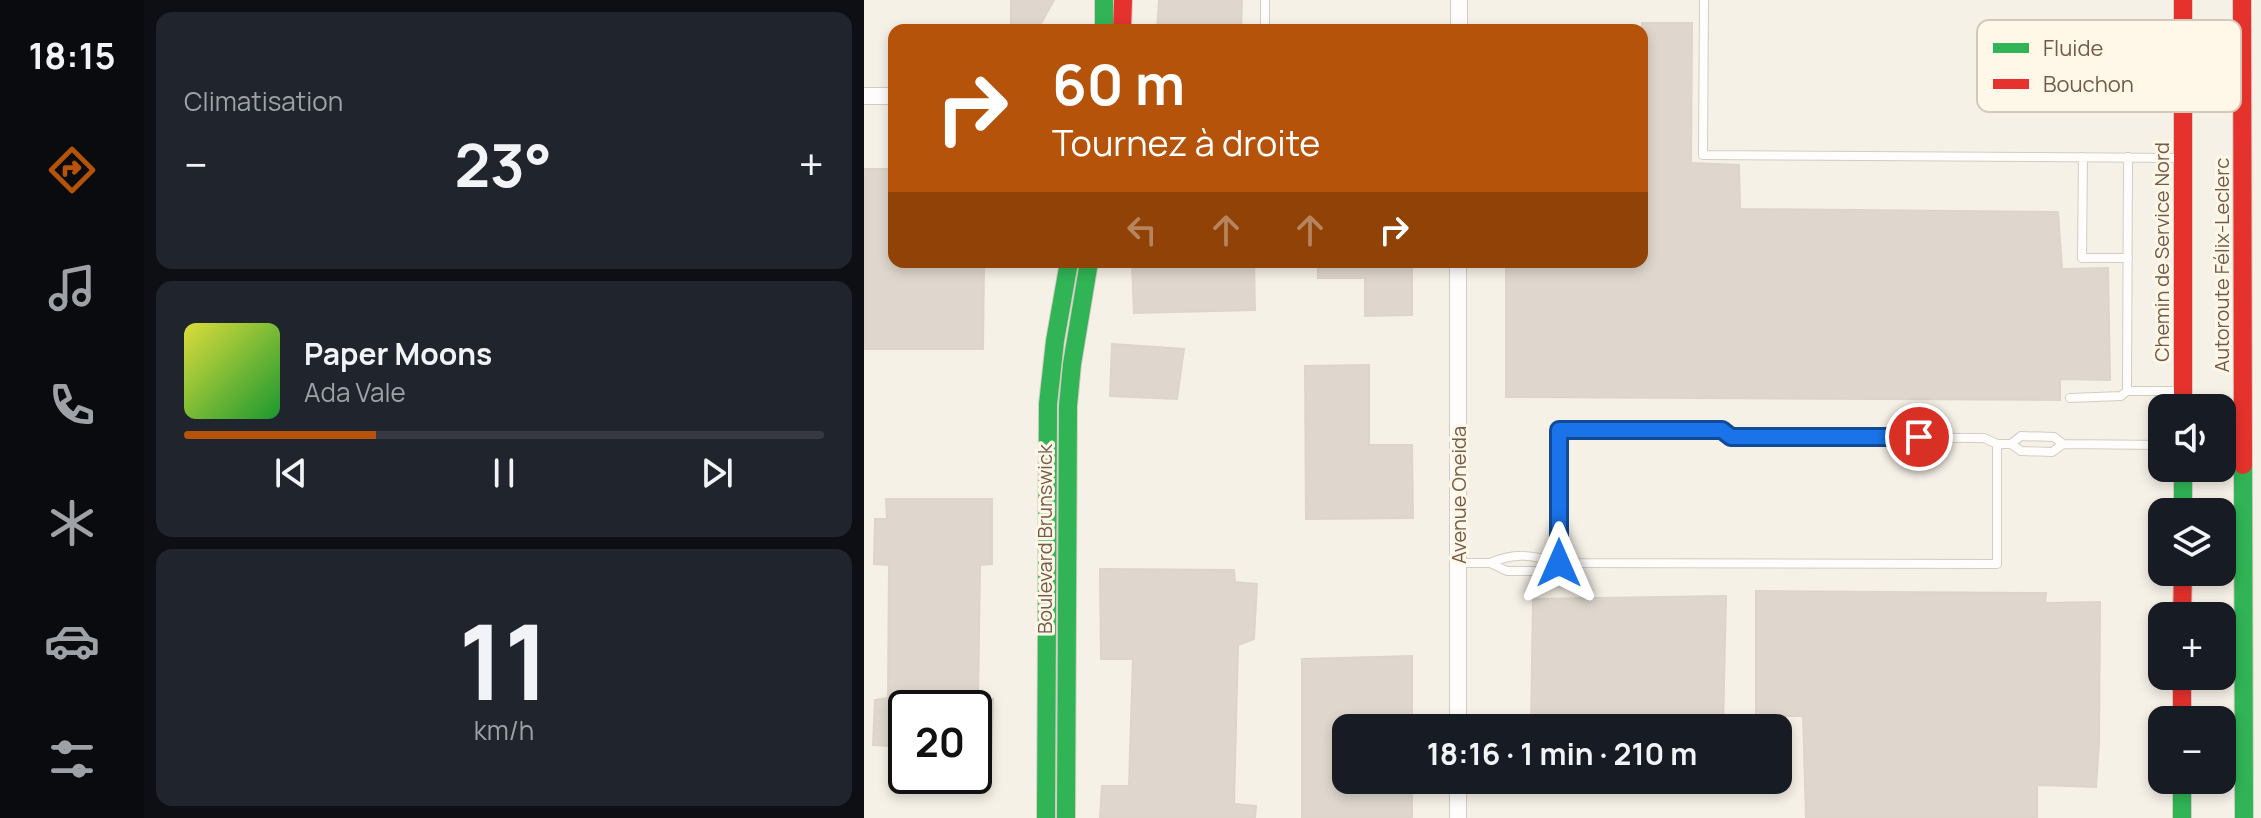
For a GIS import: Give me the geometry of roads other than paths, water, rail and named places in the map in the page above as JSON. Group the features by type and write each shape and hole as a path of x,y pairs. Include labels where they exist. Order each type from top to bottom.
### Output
{"main road":[{"path":"1104,0 1104,24"},
{"path":"1122,24 1123,0"},
{"name":"Autoroute Félix-Leclerc","path":"2242,0 2244,818"},
{"name":"Chemin de Service Nord","path":"2183,112 2183,394"},
{"name":"Boulevard Brunswick","path":"1046,818 1048,404 1068,268"},
{"name":"Boulevard Brunswick","path":"1066,818 1068,406 1088,268"},
{"path":"2182,794 2182,818"}],"street":[{"path":"1459,0 1459,24"},
{"path":"864,96 888,96"},
{"name":"Avenue Oneida","path":"1458,268 1458,714"},
{"path":"1458,794 1458,818"}],"lane":[{"path":"1265,0 1265,24"},
{"path":"1704,0 1703,155 2183,158"},
{"path":"2083,157 2082,258 2128,258"},
{"path":"2127,391 2128,157"},
{"path":"2070,398 2121,396 2127,391 2148,394"},
{"path":"1559,563 1559,430 1722,430 1731,437 1984,438 1997,444 2011,444 2021,451 2052,452 2063,444 2148,445"},
{"path":"2011,444 2021,436 2054,437 2063,444"},
{"path":"1458,563 1490,563 1507,556 1537,556 1559,563 1997,564 1997,444"},
{"path":"1490,563 1507,571 1539,571 1559,563"}]}
